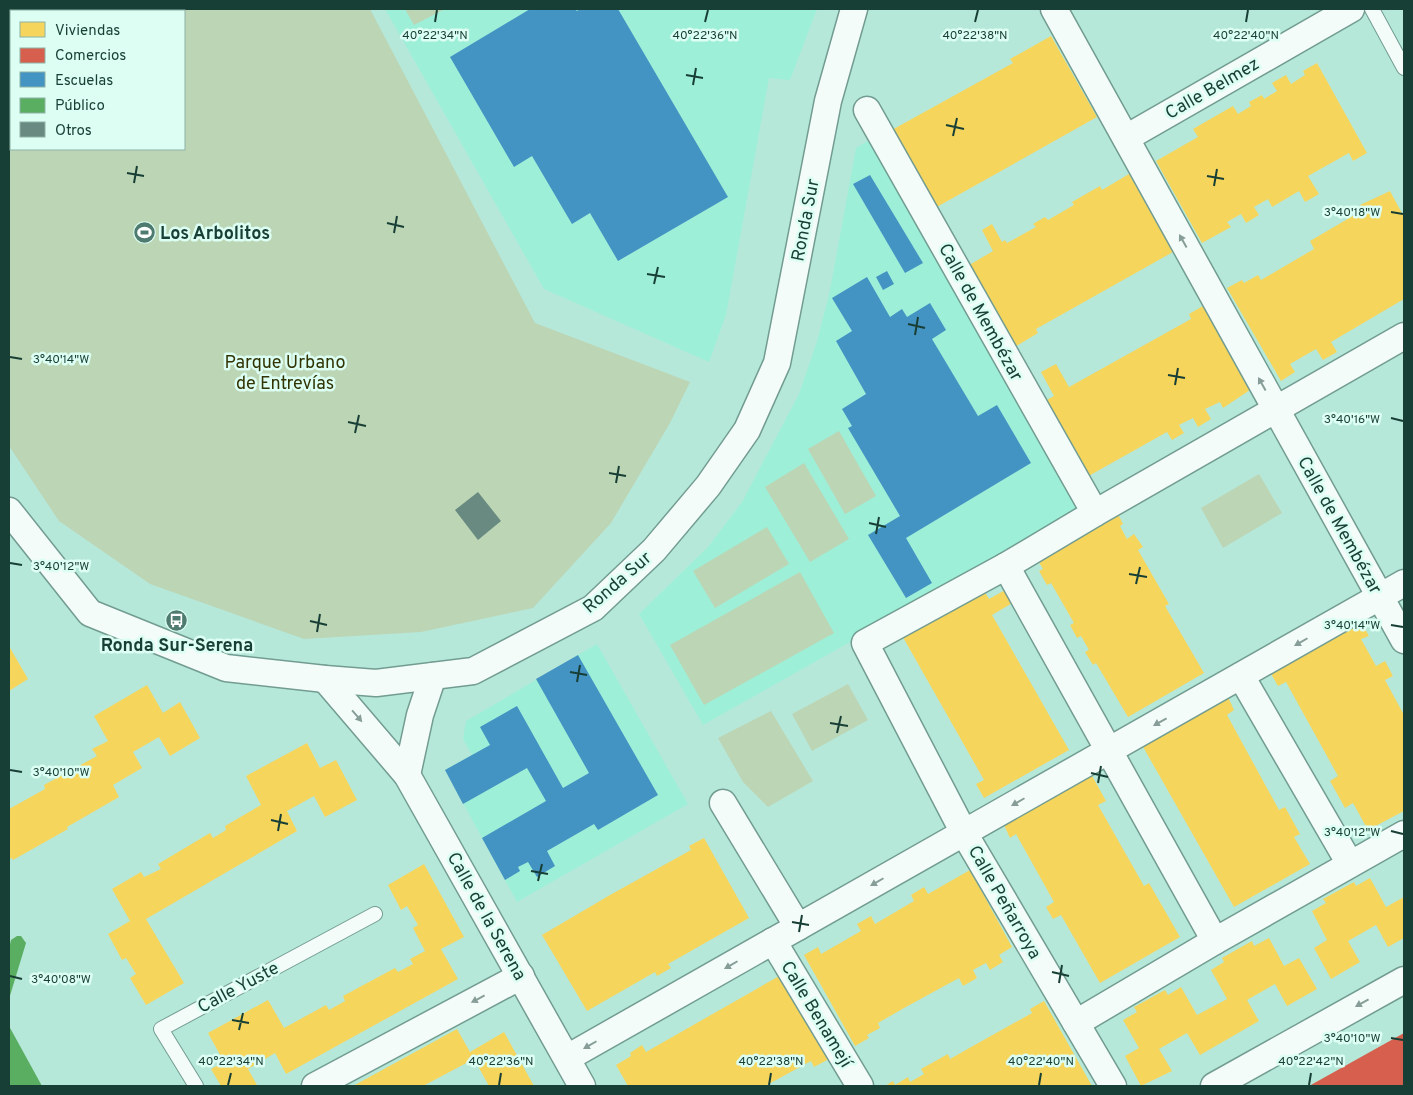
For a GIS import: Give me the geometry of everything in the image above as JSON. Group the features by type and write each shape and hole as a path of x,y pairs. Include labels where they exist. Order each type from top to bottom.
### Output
{"street":[{"name":"Ronda Sur","path":"9,510 90,613 226,668 376,683 473,671 593,608 654,550 708,486 747,430 777,363 828,101 854,9"},
{"name":"Calle de Membézar","path":"1054,9 1404,640"},
{"name":"Calle Belmez","path":"1126,138 1351,9"},
{"name":"Calle de Membézar","path":"867,110 1095,513"},
{"path":"1215,941 1006,566 1404,336"},
{"name":"Calle Peñarroya","path":"1006,566 865,643 964,833 1113,1086"},
{"name":"Calle Peñarroya","path":"773,941 1404,583"},
{"path":"407,775 420,715 433,676"},
{"path":"1241,676 1350,864"},
{"name":"Calle de la Serena","path":"325,679 407,775 582,1086"},
{"path":"723,803 798,927"},
{"path":"1076,1023 1215,941 1404,834"},
{"path":"567,1058 773,941"},
{"name":"Calle Benamejí","path":"773,941 860,1086"},
{"path":"315,1086 520,976"},
{"path":"1214,1086 1404,980"}],"lane":[{"path":"1372,9 1404,68"},
{"name":"Calle Yuste","path":"196,1086 161,1029 375,914"}],"shaded area":[{"path":"385,9 817,9 790,80 769,78 726,315 709,362 544,289"},
{"path":"873,138 1084,510 703,725 639,614 708,547 742,502 799,394 817,341 829,295 856,148"},
{"path":"597,644 688,804 517,902 445,770 472,755 463,739 466,721"}],"green space":[{"name":"Parque Urbano de Entrevías","path":"9,9 370,9 535,323 690,382 670,423 611,523 533,608 421,632 304,639 150,584 59,521 9,446"},
{"path":"405,9 445,9 414,25"},
{"path":"839,431 876,496 845,514 808,449"},
{"path":"804,463 849,539 810,562 765,487"},
{"path":"1259,474 1282,513 1223,548 1201,508"},
{"path":"767,527 789,564 715,608 693,571"},
{"path":"800,572 834,633 704,705 670,645"},
{"path":"848,684 868,720 812,751 792,714"},
{"path":"771,711 813,781 768,807 743,782 718,738"}],"building: Viviendas":[{"path":"1051,36 1097,117 935,208 890,131 1013,63 1010,59"},
{"path":"1317,63 1367,153 1353,161 1349,153 1308,176 1319,194 1305,202 1299,191 1272,207 1268,199 1254,207 1259,215 1246,223 1241,214 1227,222 1231,227 1202,243 1156,161 1198,137 1193,129 1233,106 1238,114 1251,106 1249,102 1262,95 1264,99 1277,91 1272,83 1286,75 1291,84 1305,75 1303,71"},
{"path":"1129,174 1173,252 1036,329 1038,333 1013,348 966,267 993,251 982,230 992,224 1002,242 1005,240 1007,243 1036,227 1033,224 1045,217 1048,220 1074,205 1072,202 1100,186 1102,190"},
{"path":"1390,191 1404,217 1404,299 1331,342 1337,352 1323,360 1316,349 1290,364 1295,372 1281,381 1227,288 1242,280 1244,283 1258,275 1261,280 1314,249 1310,241 1363,210 1360,205"},
{"path":"1203,306 1250,390 1223,408 1220,402 1205,409 1211,419 1198,427 1193,418 1179,425 1184,433 1172,440 1167,432 1085,478 1041,403 1054,396 1041,372 1056,364 1069,387 1191,319 1189,314"},
{"path":"1116,510 1123,524 1120,526 1127,539 1134,534 1143,547 1138,550 1169,604 1165,606 1204,673 1128,717 1096,663 1093,665 1085,652 1089,650 1081,636 1077,638 1070,625 1074,623 1051,583 1047,585 1039,571 1043,569 1035,556"},
{"path":"981,586 989,599 1007,589 1014,602 992,615 1069,750 984,798 976,784 984,780 900,632"},
{"path":"1361,622 1369,636 1361,639 1376,666 1385,661 1393,676 1385,680 1404,715 1404,811 1368,830 1353,803 1345,808 1330,781 1338,776 1286,682 1278,686 1270,672"},
{"path":"9,646 28,679 9,691"},
{"path":"147,685 163,713 180,702 200,738 170,756 159,737 133,752 142,768 113,785 119,797 13,860 12,858 9,859 9,809 45,789 44,785 97,756 92,749 108,741 94,716"},
{"path":"1227,695 1234,710 1227,715 1279,810 1285,807 1300,834 1294,837 1310,864 1234,907 1142,745"},
{"path":"307,743 320,768 336,760 357,800 325,817 314,796 287,811 297,831 146,919 184,983 146,1005 130,978 136,974 126,958 122,960 108,934 130,921 112,889 141,872 144,877 161,869 158,864 210,833 213,838 226,830 225,826 261,805 246,776"},
{"path":"1091,774 1106,801 1098,805 1144,886 1149,883 1180,937 1100,983 1061,915 1053,919 1046,907 1054,902 1016,834 1010,838 1004,825"},
{"path":"704,838 749,918 668,964 671,968 657,976 655,972 587,1011 542,935 691,850 689,846"},
{"path":"424,864 464,937 441,949 458,979 286,1074 275,1053 248,1069 257,1085 221,1086 211,1069 224,1062 208,1033 268,1000 284,1028 326,1005 329,1010 345,1001 343,996 395,968 398,972 413,964 410,959 425,951 413,928 418,925 407,906 401,910 388,885"},
{"path":"970,870 1012,947 999,955 1003,962 990,970 986,963 973,970 977,978 963,986 959,978 904,1008 878,1023 880,1028 867,1035 869,1038 855,1046 804,955 818,947 821,954 861,931 857,924 871,916 875,924 914,901 911,895 924,887 928,894"},
{"path":"1370,878 1386,907 1404,897 1404,938 1388,947 1376,925 1348,941 1360,962 1331,979 1314,948 1327,940 1312,911 1326,903 1323,899 1354,882 1356,886"},
{"path":"1269,938 1284,966 1299,958 1317,989 1287,1006 1275,984 1247,1000 1259,1021 1200,1055 1187,1033 1159,1049 1172,1071 1141,1086 1125,1056 1139,1048 1123,1020 1137,1012 1134,1007 1165,990 1168,995 1181,987 1197,1015 1227,999 1211,970 1224,962 1222,958 1252,941 1254,946"},
{"path":"781,975 829,1059 814,1067 811,1061 765,1086 628,1086 616,1065 631,1056 630,1053 642,1045 646,1052"},
{"path":"1044,1001 1092,1086 885,1086 893,1081 895,1085 908,1077 910,1082 924,1074 921,1069 948,1054 950,1059 1032,1013 1030,1009"},
{"path":"457,1029 470,1052 504,1032 534,1086 489,1086 474,1059 423,1086 353,1086"}],"building: Comercios":[{"path":"1404,1033 1404,1086 1309,1086"}],"building: Escuelas":[{"path":"530,9 575,9 577,11 580,9 618,9 728,197 618,261 590,213 572,224 532,156 514,167 450,57"},
{"path":"870,175 923,263 905,273 853,184"},
{"path":"887,271 894,284 883,290 876,277"},
{"path":"867,277 890,317 902,309 907,317 930,303 946,330 932,339 978,416 997,405 1031,463 906,538 932,583 906,598 868,535 900,516 848,428 852,426 842,409 866,394 836,341 852,331 832,298"},
{"path":"578,655 658,795 598,830 594,824 547,851 555,866 537,877 528,862 518,867 520,871 505,880 482,838 546,801 527,768 463,804 445,770 490,745 480,727 517,706 563,788 589,773 536,679"}],"building: Público":[{"path":"21,936 26,943 9,999 9,948 11,940"},
{"path":"9,1026 42,1086 9,1086"}],"building: Otros":[{"path":"478,492 501,521 478,540 455,510"}],"place":[{"name":"Los Arbolitos","path":"144,233"},
{"name":"Ronda Sur-Serena","path":"177,620"}]}
